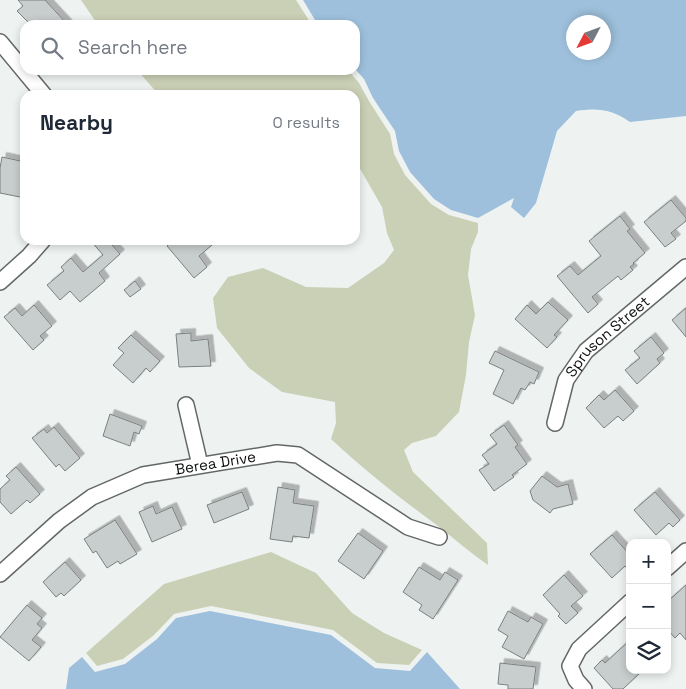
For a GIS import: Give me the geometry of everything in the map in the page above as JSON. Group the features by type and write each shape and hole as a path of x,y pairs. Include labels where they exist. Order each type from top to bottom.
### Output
{"street":[{"path":"0,42 20,66"},
{"path":"27,75 40,90"},
{"path":"0,282 39,245"},
{"name":"Spruson Street","path":"555,423 566,380 586,352 686,267"},
{"path":"186,405 200,465"},
{"name":"Berea Drive","path":"0,574 59,521 92,498 143,475 277,453 298,455 408,527 439,536"},
{"path":"671,564 686,551"},
{"path":"584,689 576,680 570,666 579,649 626,606"}],"green space":[{"path":"81,0 296,0 309,20 95,20"},
{"path":"141,75 352,75 390,134 394,154 405,175 431,204 449,215 478,223 478,232 471,249 468,275 475,315 469,342 466,375 459,412 436,436 412,443 404,450 413,472 487,543 488,565 385,486 331,439 336,423 335,402 282,392 249,368 217,328 213,298 228,277 263,268 306,287 348,288 384,263 394,250 387,233 382,207 360,169 360,90 155,90"},
{"path":"271,552 316,573 352,613 384,633 422,650 409,665 377,663 333,630 211,606 174,614 154,635 123,659 97,666 86,653 164,584"}],"water":[{"path":"303,0 686,0 686,116 630,122 617,114 604,110 576,111 557,131 536,203 524,218 511,207 514,198 478,218 451,210 434,199 410,172 399,151 395,131 360,75 360,20 315,20"},
{"path":"210,611 331,635 375,668 410,671 427,652 460,689 66,689 69,668 82,657 95,672 125,664 157,639 176,618"}],"building":[{"path":"18,0 45,0 63,20 26,20 17,11 23,6"},
{"path":"2,157 20,161 20,197 0,193"},
{"path":"671,200 686,218 686,221 671,233 676,239 665,247 644,222"},
{"path":"620,216 630,229 627,231 645,253 630,267 633,270 621,280 618,276 592,297 598,304 588,313 557,276 570,266 578,275 601,256 589,241"},
{"path":"94,245 112,245 120,254 99,273 105,281 80,302 70,291 60,300 47,285 64,271 61,267 71,258 83,272 103,255"},
{"path":"212,245 199,256 207,267 194,278 167,246"},
{"path":"135,281 141,289 130,297 124,290"},
{"path":"548,302 568,320 554,335 557,337 547,348 515,319 527,305 536,314"},
{"path":"34,305 52,326 40,336 44,340 33,350 4,317 15,308 22,316"},
{"path":"686,308 686,337 672,320"},
{"path":"191,333 191,341 208,339 211,366 179,367 176,334"},
{"path":"131,335 160,361 150,372 146,368 133,383 113,365 124,353 118,348"},
{"path":"651,337 664,353 657,359 660,363 637,384 625,370 640,358 634,351"},
{"path":"495,351 539,372 534,384 530,382 525,390 521,388 513,404 493,394 504,370 489,363"},
{"path":"615,390 634,411 623,421 618,416 604,428 586,408 599,395 604,400"},
{"path":"110,414 142,426 139,434 134,432 130,446 103,436"},
{"path":"504,425 518,445 515,447 527,464 512,475 514,477 494,491 479,470 489,464 482,455 497,444 490,435"},
{"path":"54,427 80,458 65,471 59,464 56,467 32,438 44,429 47,433"},
{"path":"16,467 40,494 30,503 27,500 11,514 0,502 0,489 10,480 6,476"},
{"path":"542,476 557,487 568,484 573,504 553,509 550,513 533,500 530,491"},
{"path":"278,487 295,490 293,503 314,506 309,538 293,536 292,542 270,539"},
{"path":"242,492 249,509 214,523 207,505"},
{"path":"655,492 680,520 673,527 669,523 656,535 634,510"},
{"path":"153,506 156,514 172,507 182,529 152,542 139,512"},
{"path":"115,520 137,554 120,564 118,561 107,568 96,551 93,553 84,539"},
{"path":"358,533 383,551 364,579 338,561"},
{"path":"612,535 626,551 626,567 625,566 612,578 590,554"},
{"path":"65,562 81,580 64,596 61,593 56,597 43,582"},
{"path":"419,567 440,580 445,572 458,580 433,619 419,610 422,605 403,592"},
{"path":"564,575 583,596 571,606 578,613 566,624 558,616 560,614 543,595"},
{"path":"686,585 686,640 680,633 675,638 671,634 671,598"},
{"path":"27,605 42,618 37,624 42,628 32,640 41,647 29,661 0,637"},
{"path":"508,611 528,622 531,617 543,624 524,659 502,647 508,636 498,630"},
{"path":"626,644 626,674 639,674 623,689 613,689 594,668 602,660 605,663"},
{"path":"500,663 536,667 533,689 508,689 508,685 498,684"}]}
